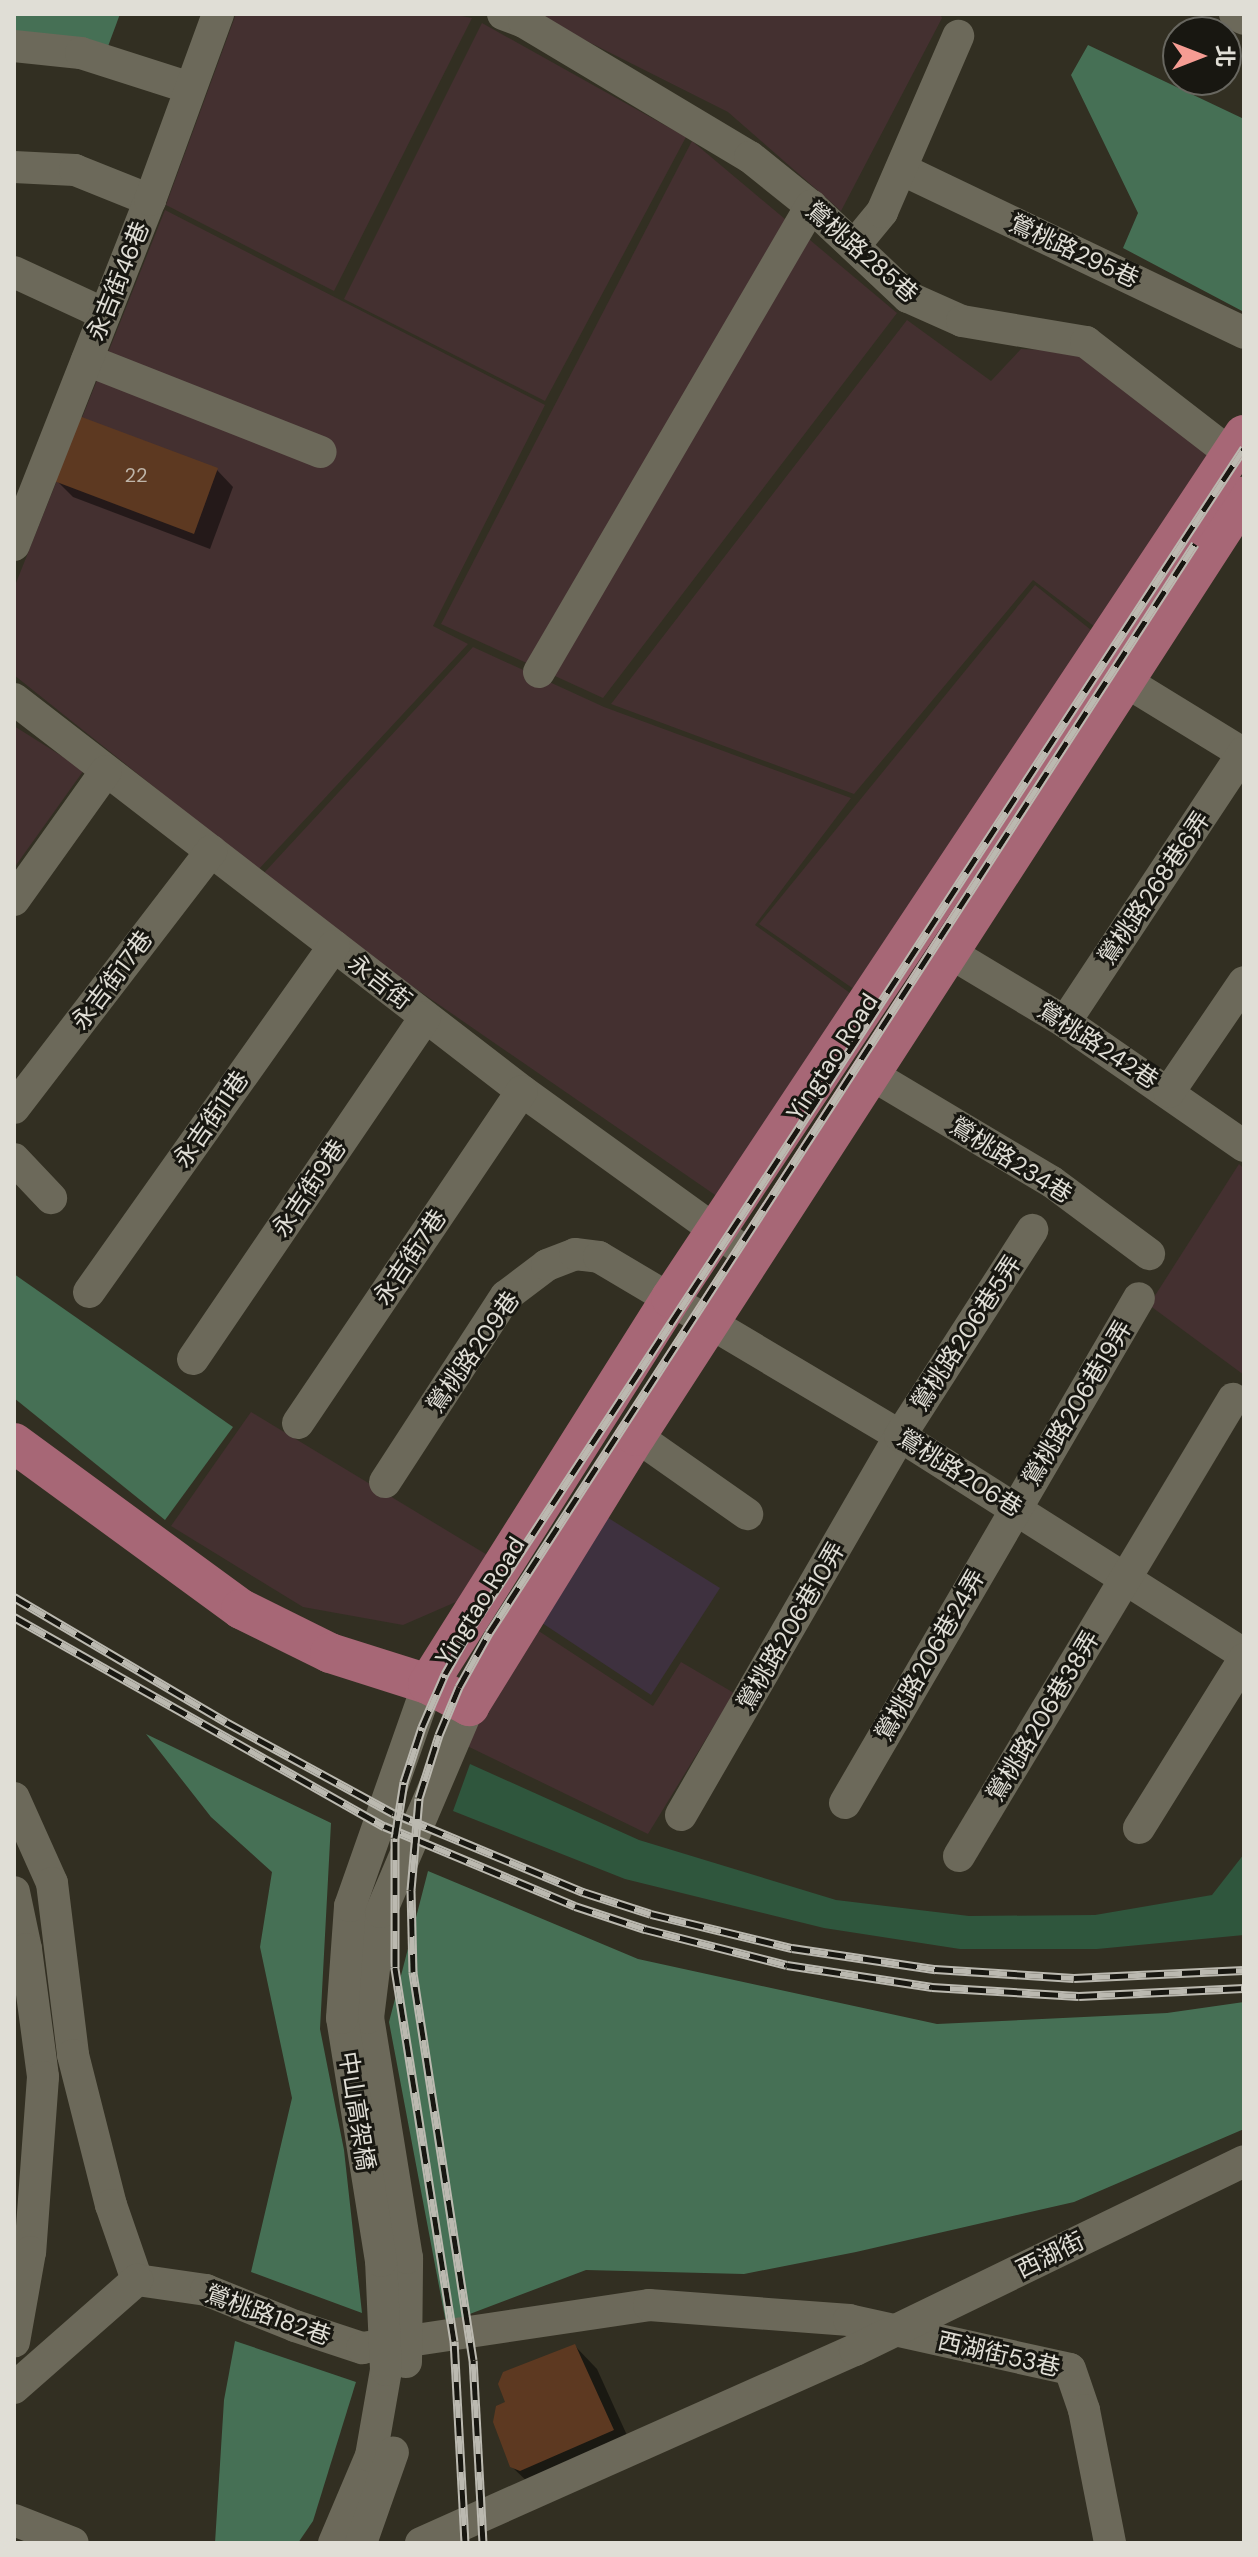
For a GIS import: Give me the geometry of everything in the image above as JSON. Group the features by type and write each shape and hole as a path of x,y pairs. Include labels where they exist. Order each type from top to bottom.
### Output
{"main road":[{"name":"Yingtao Road","path":"14,1443 241,1609 330,1653 428,1684 469,1706 636,1436 947,951 1237,445"},
{"name":"Yingtao Road","path":"428,1684 671,1298 1110,671 1244,496"}],"street":[{"name":"永吉街46巷","path":"17,528 150,200 218,14"},
{"name":"鶯桃路285巷","path":"503,14 524,22 750,157 811,206 908,297 962,321 1086,342 1237,445"},
{"path":"1235,14 1244,19"},
{"path":"854,246 882,212 903,170 958,36"},
{"path":"14,46 81,53 190,88"},
{"path":"14,167 75,170 150,200"},
{"name":"鶯桃路295巷","path":"903,170 1244,333"},
{"path":"539,672 811,206"},
{"path":"14,272 105,314"},
{"path":"87,360 320,452"},
{"path":"1110,671 1244,754"},
{"name":"永吉街","path":"14,699 522,1091 752,1257"},
{"name":"鶯桃路268巷6弄","path":"1065,1022 1244,754"},
{"path":"14,900 106,771"},
{"name":"永吉街17巷","path":"14,1108 211,851"},
{"name":"永吉街11巷","path":"89,1292 334,946"},
{"name":"鶯桃路242巷","path":"947,951 1065,1022 1244,1146"},
{"path":"1169,1092 1244,982"},
{"name":"永吉街9巷","path":"193,1359 425,1017"},
{"name":"鶯桃路234巷","path":"869,1073 1052,1182 1149,1254"},
{"name":"永吉街7巷","path":"298,1423 522,1091"},
{"path":"14,1159 51,1198"},
{"name":"鶯桃路206巷5弄","path":"900,1436 1032,1230"},
{"name":"鶯桃路209巷","path":"385,1482 506,1296 547,1265 575,1254 599,1257 671,1298"},
{"name":"鶯桃路206巷","path":"671,1298 1015,1507 1127,1577 1244,1656"},
{"name":"鶯桃路206巷19弄","path":"1015,1507 1139,1298"},
{"name":"鶯桃路206巷38弄","path":"959,1856 1233,1399"},
{"path":"636,1436 747,1514"},
{"name":"鶯桃路206巷10弄","path":"681,1815 900,1436"},
{"name":"鶯桃路206巷24弄","path":"845,1803 1015,1507"},
{"path":"1139,1828 1244,1656"},
{"name":"中山高架橋","path":"334,2543 371,2456 386,2370 381,2261 342,2018 350,1906 428,1684"},
{"name":"中山高架橋","path":"361,2543 391,2461 406,2362 407,2258 368,2018 379,1927 381,1912 469,1706"},
{"path":"14,1798 52,1883 73,2055 111,2205 137,2280 14,2388"},
{"path":"14,1892 26,1949 43,2077 30,2252 14,2342"},
{"name":"西湖街","path":"421,2543 855,2350 1244,2161"},
{"name":"鶯桃路182巷","path":"137,2280 206,2290 295,2326 362,2348 649,2305 834,2319 895,2330"},
{"name":"西湖街53巷","path":"895,2330 1070,2369 1084,2410 1110,2543"},
{"path":"14,2520 73,2543"}],"shaded area":[{"path":"236,14 451,14 472,18 334,291 166,205"},
{"path":"533,14 940,14 942,18 841,211 728,112"},
{"path":"482,23 686,137 545,401 344,299"},
{"path":"692,141 897,313 603,698 441,624"},
{"path":"165,210 545,405 433,626 468,644 258,870 14,675 14,588"},
{"path":"907,320 991,381 1021,349 1074,351 1222,460 1099,630 1033,580 854,794 611,704"},
{"path":"1035,585 1096,634 861,994 759,924"},
{"path":"473,647 604,707 851,798 755,925 857,998 718,1197 393,973 263,874"},
{"path":"14,726 84,770 14,868"},
{"path":"1239,1164 1244,1169 1244,1375 1149,1305"},
{"path":"251,1412 489,1556 465,1598 403,1625 303,1607 171,1526"},
{"path":"594,1509 720,1588 651,1695 530,1615"},
{"path":"528,1624 653,1706 681,1662 734,1693 648,1834 463,1744"}],"green space":[{"path":"14,14 120,14 107,49 14,34"},
{"path":"1088,45 1162,80 1162,96 1196,96 1244,119 1244,312 1123,248 1138,213 1071,75"},
{"path":"14,1274 233,1427 165,1520 14,1398"},
{"path":"146,1734 331,1823 320,2029 344,2150 362,2313 251,2272 292,2098 260,1947 272,1872 211,1817"},
{"path":"470,1764 639,1840 836,1900 969,1916 1095,1915 1212,1895 1244,1854 1244,1935 1097,1949 960,1949 824,1928 625,1879 453,1811"},
{"path":"428,1871 638,1959 937,2024 1167,2013 1244,2002 1244,2129 1074,2202 744,2274 586,2270 446,2323 389,2022"},
{"path":"235,2341 356,2382 313,2521 298,2543 215,2543 224,2400"}],"building":[{"path":"79,416 218,468 194,534 54,481"},
{"path":"575,2344 614,2430 520,2471 510,2467 493,2422 496,2406 505,2402 498,2384 503,2372"}],"railway":[{"path":"465,2543 454,2341 395,1967 395,1838 404,1782 422,1727 445,1674 473,1625 1244,448"},
{"path":"483,2543 473,2360 413,1972 411,1890 419,1798 439,1735 459,1687 489,1633 1195,544"},
{"path":"14,1597 226,1722 393,1813 583,1892 651,1914 792,1948 935,1969 1074,1978 1244,1970"},
{"path":"14,1617 384,1826 575,1906 645,1929 787,1965 932,1987 1079,1996 1244,1988"}]}
